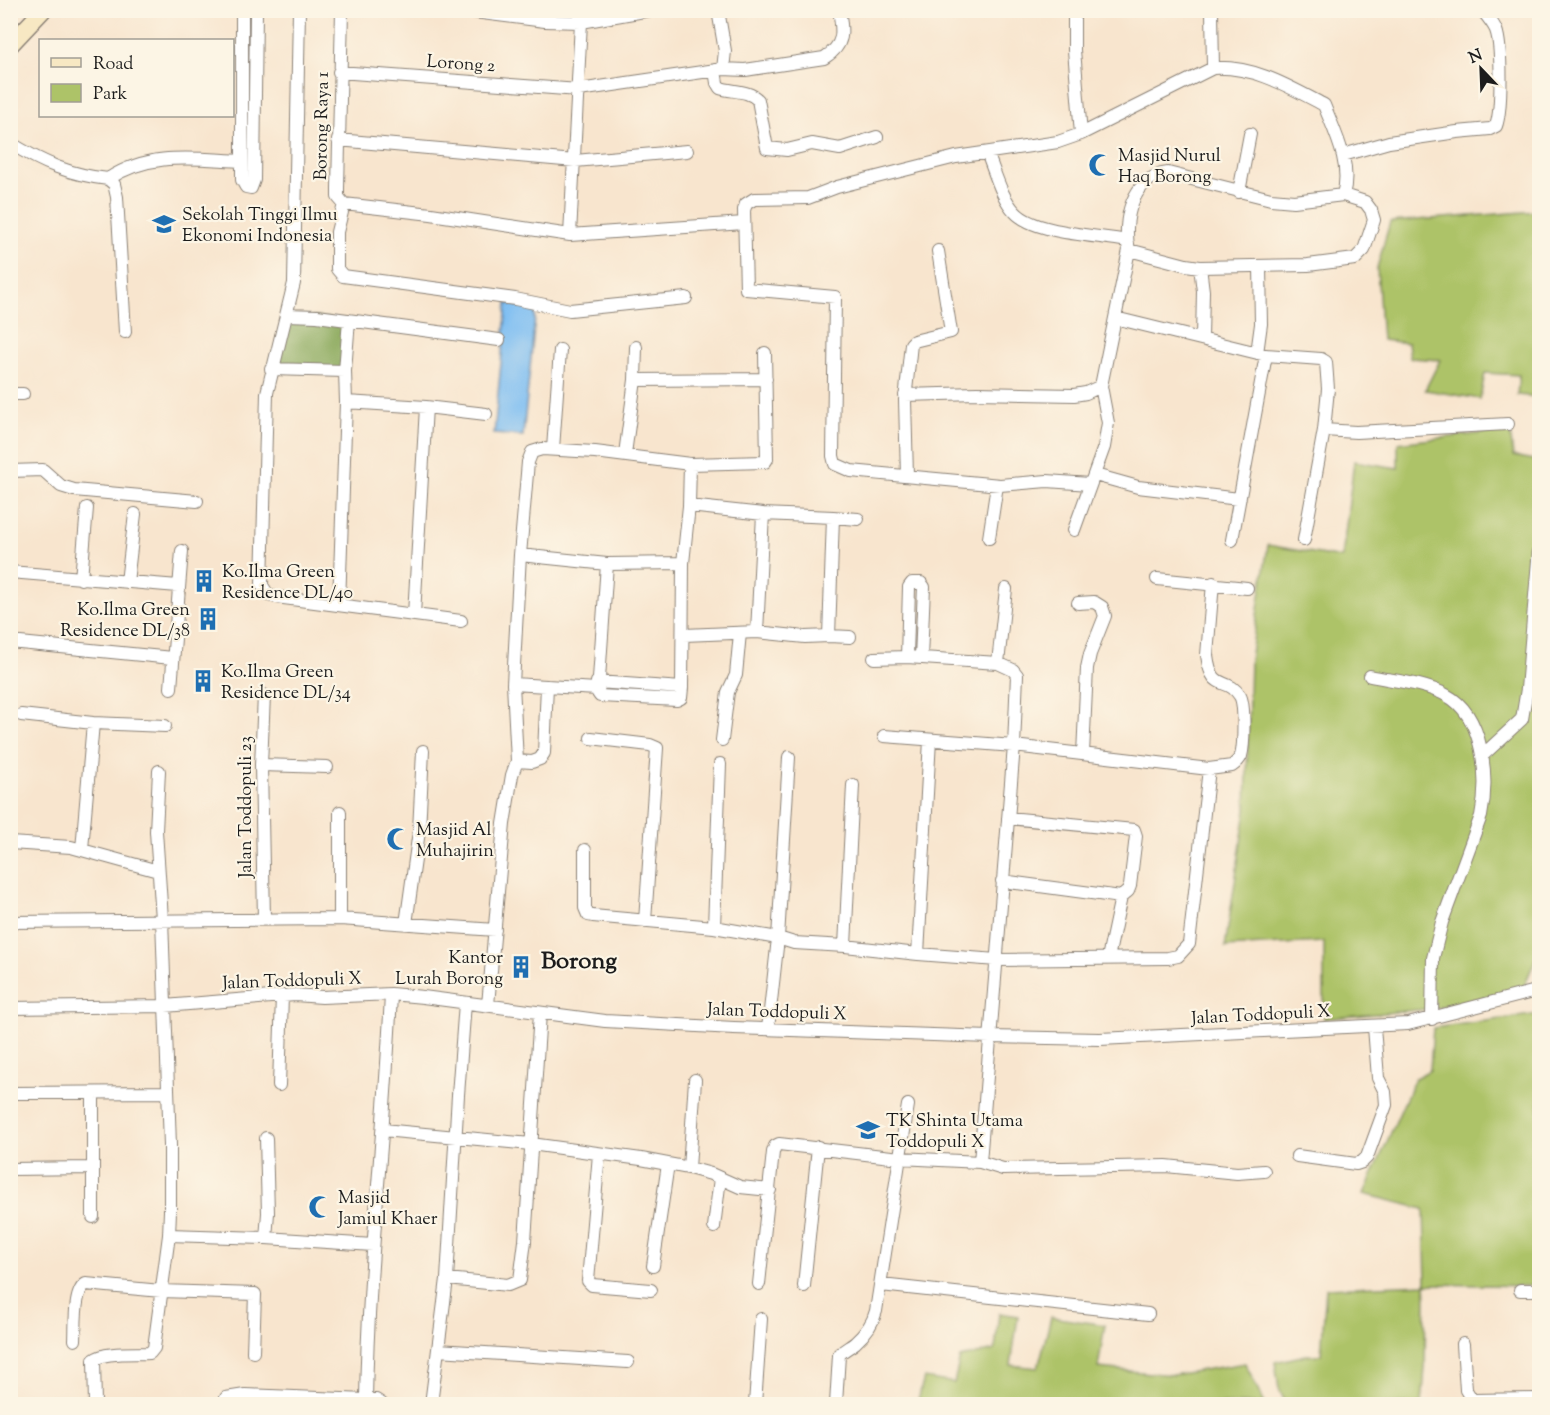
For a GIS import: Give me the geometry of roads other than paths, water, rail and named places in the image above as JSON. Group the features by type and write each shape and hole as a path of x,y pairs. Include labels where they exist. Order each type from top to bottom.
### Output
{"main road":[{"path":"10,45 43,10"}],"street":[{"path":"242,10 242,180 246,187 250,188 254,180 256,10"},
{"path":"299,10 294,283 271,369 266,404 262,585 268,595 276,597 461,621"},
{"name":"Borong Raya 1","path":"342,10 338,197 344,204 337,232 337,269 340,274 364,280 515,299 570,310 687,298"},
{"path":"458,10 545,21 581,22 650,10"},
{"path":"718,10 725,51 717,83 720,88 754,96 758,100 767,148 787,150 812,144 840,149 878,137"},
{"name":"Lorong 2","path":"339,72 579,90 719,69 745,70 824,58 834,52 843,33 839,10"},
{"path":"1074,10 1074,50 1081,134"},
{"path":"1212,10 1213,68"},
{"path":"1343,155 1389,142 1450,132 1490,129 1496,126 1500,93 1498,38 1492,22 1482,10"},
{"path":"570,235 581,22"},
{"path":"1239,499 1138,487 1093,479 1011,486 851,471 836,464 833,456 835,297 746,289 744,210 747,204 754,199 808,198 837,187 956,157 1058,142 1081,134 1213,68 1229,67 1268,76 1324,105 1343,155 1346,184 1343,195"},
{"path":"1239,192 1250,134"},
{"path":"338,140 575,161 687,151"},
{"path":"10,142 32,156 66,172 108,180 114,184 117,196 125,332"},
{"path":"987,153 1006,199 1024,220 1046,228 1128,245 1186,265 1200,267 1260,266 1341,262 1359,257 1368,240 1374,220 1365,202 1343,195 1294,201 1271,199 1168,173 1150,179 1138,190 1133,198 1128,245 1101,386 1108,423 1104,447 1074,530"},
{"path":"108,180 132,165 151,160 242,160"},
{"path":"344,204 431,214 570,235 744,224"},
{"path":"907,476 905,395 911,344 914,341 951,332 938,251"},
{"path":"1232,540 1261,354 1260,266"},
{"path":"1200,267 1203,291 1202,339"},
{"path":"287,315 317,316 499,340"},
{"path":"1115,318 1261,354 1326,362 1328,389 1324,430 1304,540"},
{"path":"339,604 348,320"},
{"path":"626,454 635,380 636,347"},
{"path":"553,449 560,350"},
{"path":"488,1005 504,824 512,775 517,761 513,684 520,555 528,462 532,452 553,449 626,454 690,464 765,462 767,459 765,353"},
{"path":"271,369 345,371"},
{"path":"635,380 766,379"},
{"path":"905,395 966,393 1074,395 1086,393 1101,386"},
{"path":"346,402 426,407 486,414"},
{"path":"414,615 426,407"},
{"path":"1324,430 1356,432 1508,424"},
{"path":"607,564 597,685 600,696 674,701 681,698 684,635 683,563 689,506 690,464"},
{"path":"10,471 43,470 61,486 74,490 197,501"},
{"path":"989,538 997,485"},
{"path":"689,506 763,514 858,519"},
{"path":"81,579 87,508"},
{"path":"128,582 135,514"},
{"path":"757,632 763,514"},
{"path":"829,636 833,517"},
{"path":"1483,755 1522,719 1527,689 1539,537"},
{"path":"171,688 182,551"},
{"path":"520,555 607,564 683,563"},
{"path":"10,572 178,586"},
{"path":"1157,579 1247,588"},
{"path":"907,657 909,587 912,583 921,583 924,586 921,658"},
{"path":"884,736 1014,746 1209,769 1232,766 1238,762 1242,754 1243,703 1237,691 1214,678 1209,666 1207,655 1213,583"},
{"path":"998,663 1006,590"},
{"path":"1078,603 1094,603 1101,607 1105,616 1087,668 1083,754"},
{"path":"684,635 757,632 805,637 850,637"},
{"path":"722,740 728,692 736,675 740,633"},
{"path":"10,642 172,658"},
{"path":"874,658 907,657 998,663 1013,670 1017,675 1014,746 980,1162"},
{"path":"1370,676 1434,690 1452,699 1474,728 1483,755 1485,800 1481,816 1442,922 1432,958 1432,1019"},
{"path":"513,684 597,685"},
{"path":"517,761 532,762 540,759 544,753 547,686"},
{"name":"Jalan Toddopuli 23","path":"264,695 261,765 264,919"},
{"path":"21,715 93,723 165,726"},
{"path":"82,849 93,723"},
{"path":"591,738 650,745 657,748 645,921"},
{"path":"918,954 930,740"},
{"path":"406,924 419,831 423,751"},
{"path":"768,1029 778,938 789,757"},
{"path":"714,927 720,764"},
{"path":"261,765 327,767"},
{"path":"585,850 585,908 588,915 714,927 794,943 997,960 1168,958 1178,956 1189,944 1209,769"},
{"path":"95,1404 94,1360 105,1355 152,1352 169,1235 168,1092 162,919 156,831 159,771"},
{"path":"844,946 853,785"},
{"path":"340,812 340,920"},
{"path":"1008,818 1134,830 1136,836 1130,886 1121,897 1108,958"},
{"path":"10,843 44,844 82,849 158,871"},
{"path":"1002,881 1121,897"},
{"path":"10,921 340,920 495,930"},
{"name":"Jalan Toddopuli X","path":"10,1008 165,1006 282,996 391,994 605,1021 768,1029 1100,1039 1408,1024 1539,989"},
{"path":"366,1400 373,1245 391,994"},
{"path":"279,1085 282,996"},
{"path":"431,1404 447,1279 465,1003"},
{"path":"447,1279 508,1285 520,1280 525,1241 540,1013"},
{"path":"1297,1156 1356,1164 1367,1157 1386,1105 1378,1078 1374,1027"},
{"path":"689,1168 695,1080"},
{"path":"10,1094 168,1092"},
{"path":"93,1093 93,1217"},
{"path":"836,1404 839,1355 856,1342 874,1318 908,1105"},
{"path":"383,1130 531,1144 668,1164 689,1168 740,1187 770,1190"},
{"path":"266,1138 268,1214 266,1238"},
{"path":"759,1284 775,1146 779,1144 900,1158 980,1162 1003,1169 1017,1170 1166,1166 1237,1173 1264,1172"},
{"path":"804,1286 818,1147"},
{"path":"599,1154 588,1281 592,1285 651,1290"},
{"path":"653,1266 668,1164"},
{"path":"10,1169 93,1168"},
{"path":"714,1227 720,1178"},
{"path":"169,1235 373,1245"},
{"path":"75,1340 78,1294 81,1286 92,1284 161,1291 255,1294 253,1352"},
{"path":"881,1285 1149,1314"},
{"path":"1520,1290 1539,1290"},
{"path":"755,1404 761,1319"},
{"path":"1463,1344 1466,1390 1472,1400 1539,1399"},
{"path":"438,1350 627,1362"},
{"path":"224,1404 229,1396 245,1395 376,1400 382,1404"}],"water":[{"path":"507,303 536,308 523,436 494,434"}],"place":[{"name":"Masjid Nurul Haq Borong","path":"1100,165"},
{"name":"Sekolah Tinggi Ilmu Ekonomi Indonesia","path":"164,224"},
{"name":"Ko.Ilma Green Residence DL/40","path":"204,581"},
{"name":"Ko.Ilma Green Residence DL/38","path":"208,619"},
{"name":"Ko.Ilma Green Residence DL/34","path":"203,681"},
{"name":"Masjid Al Muhajirin","path":"398,839"},
{"name":"Kantor Lurah Borong","path":"521,967"},
{"name":"TK Shinta Utama Toddopuli X","path":"868,1130"},
{"name":"Masjid Jamiul Khaer","path":"320,1207"}],"district":[{"name":"Borong","path":"579,960"}]}
